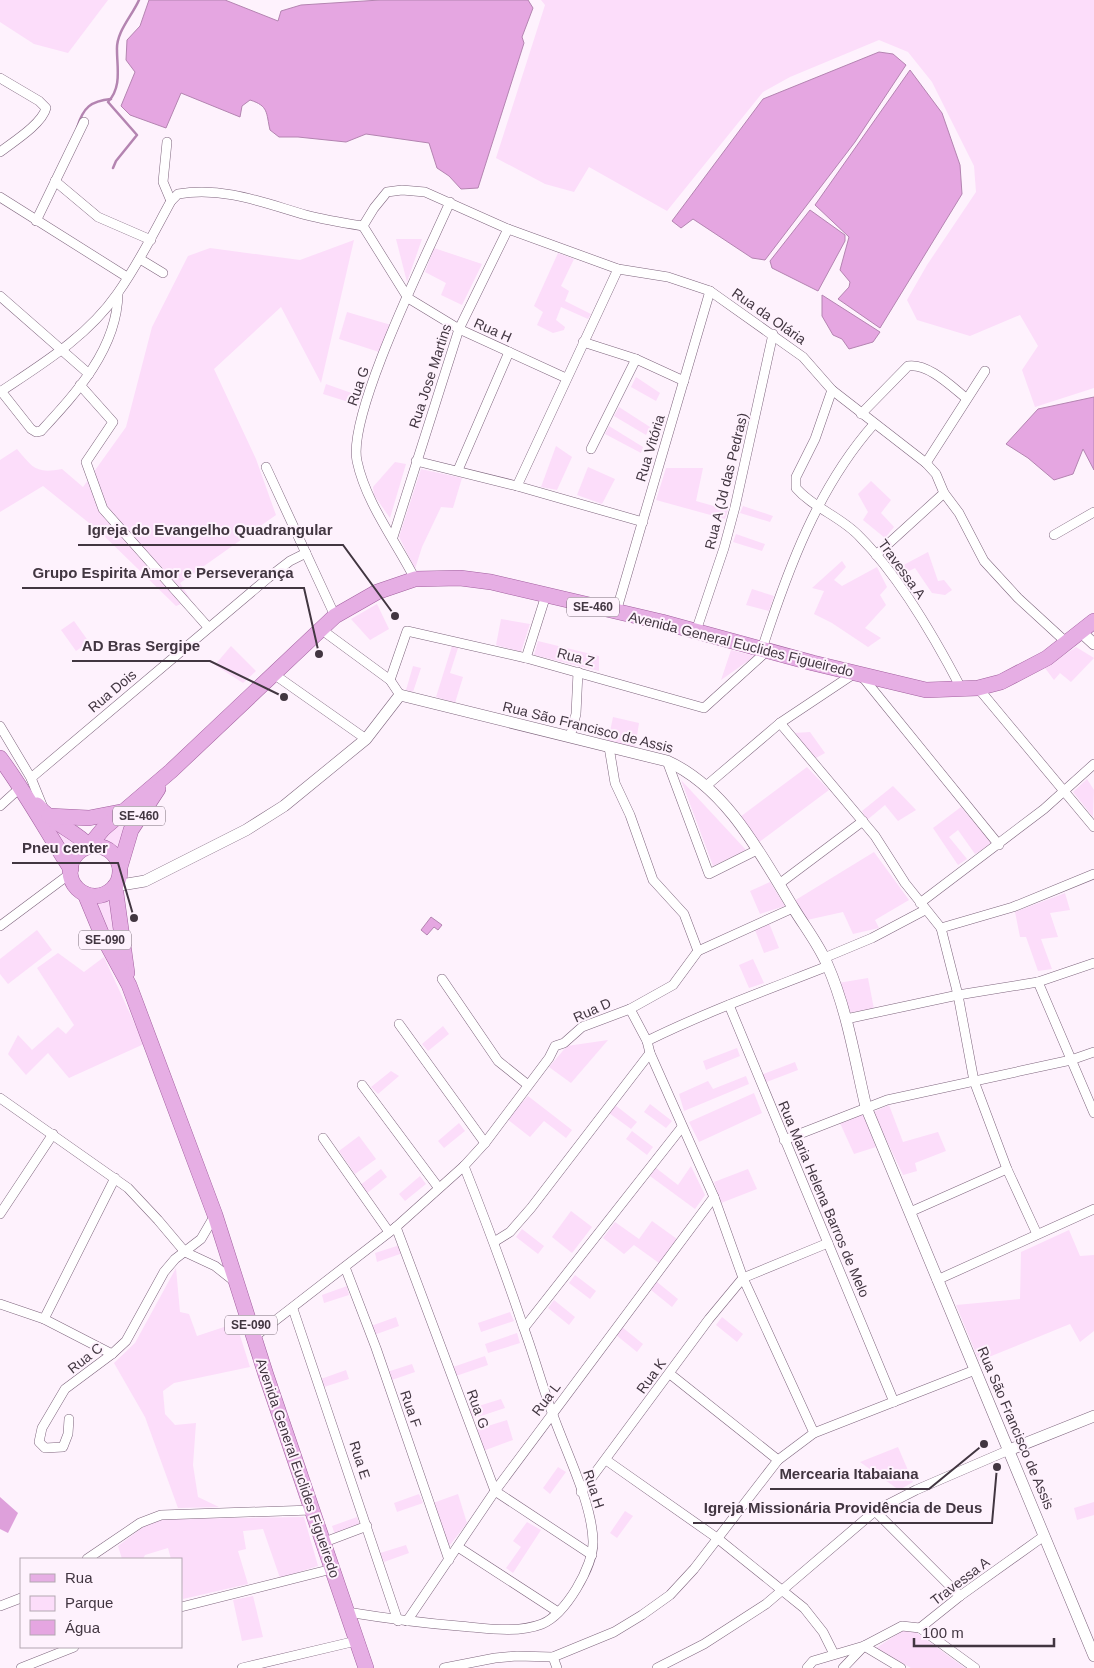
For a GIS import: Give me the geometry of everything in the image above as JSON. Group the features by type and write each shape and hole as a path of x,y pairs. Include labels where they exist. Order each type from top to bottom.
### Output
{"main road":[{"name":"Avenida General Euclides Figueiredo","path":"92,847 97,836 122,812 171,771 275,675 335,616 377,592 415,579 474,579 696,631 764,650 926,690 962,690 1001,682 1024,671 1067,643 1094,620"},
{"path":"0,758 23,783 45,815 82,838 92,847 108,850 118,860 120,867 119,877 115,886 101,895 85,894 75,885 71,871 23,783"},
{"name":"Avenida General Euclides Figueiredo","path":"120,867 131,830 171,771"},
{"path":"45,815 89,818 122,812"},
{"path":"71,871 75,857 92,847"},
{"name":"Avenida General Euclides Figueiredo","path":"115,886 129,984"},
{"name":"Avenida General Euclides Figueiredo","path":"85,894 102,935 129,984 215,1215 322,1543 366,1668"}],"street":[{"path":"0,78 45,106 42,117 0,152"},
{"path":"36,221 84,122"},
{"path":"167,142 163,182 174,198"},
{"path":"55,181 98,216 151,240"},
{"name":"Rua da Olária","path":"363,226 379,201 391,191 425,192 508,229 618,269 668,277 710,291 803,357 832,390 926,463 936,474 944,493 959,513 974,545 992,570 1018,598 1067,643"},
{"path":"174,198 216,192 235,195 326,220 363,226"},
{"path":"0,197 127,277"},
{"path":"118,294 114,324 89,374 38,432 28,425 0,392 63,350 93,323 118,294 174,198"},
{"name":"Rua G","path":"415,579 365,489 355,450 360,424 370,392 450,202"},
{"name":"Rua H","path":"363,226 408,298 459,330 566,378"},
{"name":"Rua Jose Martins","path":"393,537 459,330 508,229"},
{"path":"140,259 163,273"},
{"path":"517,486 618,269"},
{"name":"Rua Vitória","path":"616,612 710,291"},
{"path":"0,296 89,374"},
{"name":"Rua A (Jd das Pedras)","path":"696,631 733,515 773,334"},
{"path":"583,342 636,359 684,381"},
{"path":"458,470 509,352"},
{"path":"591,449 636,359"},
{"path":"861,414 908,366 928,371 966,398"},
{"path":"926,463 985,371"},
{"path":"80,385 113,422 86,462 103,509 208,627"},
{"name":"Travessa A","path":"832,390 815,439 796,477 795,486 798,491 856,532 876,555 940,649 962,690"},
{"path":"764,650 786,581 818,505 847,456 874,424"},
{"path":"416,461 458,470 642,522"},
{"path":"266,467 335,616"},
{"path":"876,555 944,493"},
{"path":"1054,535 1094,512"},
{"name":"Rua Dois","path":"0,806 23,783 208,627 280,568 306,553"},
{"path":"526,658 546,595"},
{"path":"115,886 145,881 246,830 300,795 366,739 400,695 390,680 322,630"},
{"name":"Rua Z","path":"390,680 407,630 526,658 704,708 764,650"},
{"path":"1080,632 1094,644"},
{"path":"570,737 576,714 578,672"},
{"path":"706,786 780,723 858,674 999,845"},
{"path":"275,675 366,739"},
{"path":"978,688 1094,828"},
{"name":"Rua São Francisco de Assis","path":"400,695 667,761 684,769 706,786 720,800 757,850 826,962 846,1019 866,1107 1094,1656"},
{"path":"780,723 863,821 923,907 941,928 958,996 974,1080 1007,1170 1037,1234"},
{"path":"0,726 23,783"},
{"path":"609,747 614,783 630,815 653,880 684,914 698,951"},
{"path":"667,761 709,874 757,850"},
{"path":"647,1041 703,1014 729,1006 826,962 872,938 923,907 1065,792 1094,764"},
{"path":"779,884 863,821"},
{"path":"0,926 71,871"},
{"path":"941,928 1005,909 1094,874"},
{"name":"Rua D","path":"254,1336 293,1309 393,1230 464,1166 485,1143 549,1058 555,1046 564,1043 582,1027 630,1009 673,985 698,951 793,908"},
{"path":"846,1019 1038,982 1094,962"},
{"path":"442,979 498,1061 528,1086"},
{"path":"1038,982 1092,1104 1094,1113"},
{"name":"Rua Maria Helena Barros de Melo","path":"729,1006 894,1402"},
{"path":"630,1009 647,1041 650,1053 714,1197 743,1278 814,1433"},
{"path":"399,1024 485,1143"},
{"path":"784,1140 866,1107 921,1092 1071,1060 1094,1052"},
{"path":"494,1242 510,1232 531,1208 650,1053"},
{"path":"362,1084 438,1188"},
{"path":"0,1098 115,1178 140,1200 185,1252 215,1266 239,1285"},
{"path":"524,1328 682,1127"},
{"path":"0,1214 53,1134"},
{"name":"Rua G","path":"323,1138 393,1230 495,1491"},
{"name":"Rua H","path":"347,1612 403,1621 498,1630 540,1625 558,1612 579,1584 592,1555 593,1536 582,1492 552,1414 494,1242 464,1166"},
{"path":"910,1212 1007,1170"},
{"path":"44,1319 115,1178"},
{"name":"Rua L","path":"403,1621 449,1560 495,1491 714,1197"},
{"path":"937,1280 1094,1209"},
{"name":"Rua C","path":"69,1419 68,1434 63,1447 45,1448 39,1442 42,1428 65,1389 73,1385 112,1354 132,1333 164,1272 203,1236 215,1215"},
{"path":"743,1278 828,1243"},
{"name":"Rua F","path":"345,1267 376,1348 449,1560"},
{"name":"Rua K","path":"582,1492 718,1308 743,1278"},
{"path":"0,1304 44,1319 112,1354"},
{"name":"Rua E","path":"293,1309 367,1526 403,1621"},
{"path":"444,1668 482,1659 517,1656 554,1657 614,1632 657,1605 689,1574 778,1460 814,1433 976,1370"},
{"path":"670,1374 778,1460"},
{"path":"657,1668 736,1625 784,1591 875,1511 916,1490 1094,1416"},
{"path":"606,1460 716,1538 784,1591 814,1619 834,1654"},
{"path":"495,1491 592,1555"},
{"path":"88,1558 140,1523 161,1515 312,1510"},
{"path":"875,1511 960,1596"},
{"path":"322,1543 367,1526"},
{"name":"Travessa A","path":"920,1628 960,1596 1044,1536"},
{"path":"458,1547 558,1612"},
{"path":"182,1607 332,1569"},
{"path":"0,1606 20,1598"},
{"path":"806,1668 813,1661 864,1646 902,1626 920,1628 975,1668"},
{"path":"242,1668 356,1641"},
{"path":"843,1668 864,1646"},
{"path":"864,1646 901,1668"},
{"path":"21,1668 71,1648"},
{"path":"554,1657 557,1668"}],"green space":[{"path":"0,0 108,0 68,53 34,44 0,22"},
{"path":"541,0 1094,0 1094,388 1035,407 1022,370 1038,346 1020,315 970,336 917,320 907,300 927,265 976,192 974,166 932,82 908,52 879,40 790,77 763,92 667,211 589,167 574,192 545,184 496,158 545,5"},
{"path":"396,239 422,239 407,282"},
{"path":"354,240 321,383 281,307 214,369 256,459 276,515 180,583 191,600 176,606 99,531 43,486 0,512 0,460 17,449 36,468 46,471 62,469 83,487 126,427 152,327 188,256 210,248 300,260"},
{"path":"434,248 482,264 462,305 441,295 446,283 425,272"},
{"path":"558,253 574,259 561,286 569,291 565,301 591,314 588,319 561,307 556,320 565,327 564,330 553,333 537,325 543,312 534,306"},
{"path":"347,312 391,325 379,352 339,339"},
{"path":"636,377 660,393 656,401 631,387"},
{"path":"326,384 360,396 358,405 323,394"},
{"path":"619,407 650,427 646,435 614,416"},
{"path":"609,426 643,447 641,453 605,434"},
{"path":"556,446 572,457 557,490 541,487"},
{"path":"395,462 406,464 390,518 374,495 373,487"},
{"path":"588,467 615,479 602,504 577,495"},
{"path":"666,468 703,468 696,501 728,510 725,519 656,500"},
{"path":"421,469 462,478 453,508 441,507 422,547 415,569 399,537"},
{"path":"871,481 891,500 881,513 894,527 885,538 863,520 868,512 858,494"},
{"path":"743,506 773,516 770,522 740,513"},
{"path":"736,534 765,544 762,551 733,542"},
{"path":"928,552 938,581 944,580 952,590 945,595 932,593 915,568 899,576 894,570"},
{"path":"842,561 846,567 834,580 842,586 877,567 887,587 880,595 886,605 865,628 881,638 868,647 832,623 814,614 824,591 812,588"},
{"path":"752,589 774,596 769,611 746,605"},
{"path":"377,604 389,629 370,640 351,619"},
{"path":"501,619 530,624 521,652 496,645"},
{"path":"74,621 89,642 76,651 61,630"},
{"path":"538,641 599,656 599,671 534,655"},
{"path":"231,646 256,671 243,683 215,665"},
{"path":"452,646 458,648 450,673 463,677 455,703 436,697"},
{"path":"1076,647 1094,658 1071,682 1060,673 1054,680 1045,668"},
{"path":"731,650 755,656 721,680"},
{"path":"413,666 421,668 413,692 406,690"},
{"path":"613,717 639,723 635,749 608,741"},
{"path":"810,732 825,753 816,758 793,733"},
{"path":"807,767 829,790 758,843 740,817"},
{"path":"1087,779 1094,790 1093,817 1073,792"},
{"path":"681,780 746,850 713,866"},
{"path":"893,786 916,810 898,821 885,805 867,820 862,811"},
{"path":"147,793 120,858 109,847 96,843"},
{"path":"961,807 992,844 975,854 958,830 949,837 967,859 958,865 933,828"},
{"path":"50,819 89,837 70,860"},
{"path":"874,852 909,900 875,920 879,928 853,934 843,912 807,920 794,901"},
{"path":"770,882 785,906 760,914 750,891"},
{"path":"1065,893 1070,910 1050,913 1058,937 1041,939 1052,969 1038,971 1026,937 1020,937 1015,912"},
{"path":"115,895 123,956 92,900 107,901"},
{"path":"769,923 779,948 764,953 755,930"},
{"path":"37,930 52,950 8,984 0,974 0,959"},
{"path":"58,953 84,972 104,957 144,1044 69,1078 48,1053 26,1075 8,1054 18,1035 32,1050 58,1027 66,1034 74,1025 37,968"},
{"path":"753,959 764,983 749,988 739,965"},
{"path":"868,978 874,1009 847,1013 838,983"},
{"path":"443,1026 449,1034 428,1051 422,1044"},
{"path":"608,1040 571,1083 549,1067 567,1046"},
{"path":"737,1048 740,1056 706,1070 703,1061"},
{"path":"795,1062 798,1070 764,1083 761,1075"},
{"path":"391,1071 399,1076 378,1094 371,1087"},
{"path":"746,1076 749,1084 684,1111 679,1094 708,1081 713,1089"},
{"path":"754,1093 762,1113 699,1142 689,1122"},
{"path":"528,1096 572,1130 566,1138 544,1121 530,1137 507,1119"},
{"path":"650,1104 672,1121 666,1128 644,1112"},
{"path":"615,1105 637,1122 631,1129 609,1113"},
{"path":"889,1105 903,1142 938,1132 946,1151 915,1163 917,1171 903,1175 873,1112"},
{"path":"863,1114 876,1147 854,1154 840,1123"},
{"path":"459,1123 465,1131 444,1148 438,1141"},
{"path":"632,1131 653,1147 647,1155 626,1139"},
{"path":"359,1136 376,1159 355,1174 339,1151"},
{"path":"691,1166 705,1195 695,1209 650,1176 656,1168 678,1185"},
{"path":"381,1169 387,1177 366,1194 359,1186"},
{"path":"748,1169 757,1189 721,1203 714,1182"},
{"path":"420,1176 426,1184 405,1201 399,1194"},
{"path":"571,1211 592,1227 572,1253 552,1237"},
{"path":"652,1221 677,1239 659,1263 634,1245 624,1254 603,1238 615,1222 639,1239"},
{"path":"522,1229 544,1246 538,1254 516,1237"},
{"path":"1069,1230 1080,1256 1094,1255 1094,1331 1080,1342 1070,1324 979,1361 956,1305 1020,1299 1021,1252"},
{"path":"400,1245 403,1253 377,1262 375,1253"},
{"path":"176,1268 180,1312 189,1314 197,1336 236,1323 250,1367 174,1383 163,1391 165,1414 175,1425 196,1423 193,1465 198,1497 219,1507 178,1508 145,1417 114,1363 135,1343"},
{"path":"575,1275 596,1291 590,1299 569,1283"},
{"path":"657,1282 678,1299 672,1307 651,1290"},
{"path":"347,1286 349,1295 324,1303 322,1295"},
{"path":"554,1300 575,1317 569,1325 548,1308"},
{"path":"510,1312 514,1321 481,1332 478,1323"},
{"path":"396,1317 399,1326 374,1335 371,1326"},
{"path":"722,1317 743,1334 737,1342 716,1325"},
{"path":"622,1327 643,1344 637,1352 616,1335"},
{"path":"517,1333 520,1343 488,1353 485,1344"},
{"path":"485,1356 488,1365 456,1376 453,1367"},
{"path":"412,1364 415,1372 389,1381 387,1372"},
{"path":"346,1370 349,1379 324,1387 321,1379"},
{"path":"501,1399 505,1408 472,1419 469,1409"},
{"path":"507,1420 513,1440 483,1451 475,1430"},
{"path":"898,1447 913,1482 899,1490 860,1462"},
{"path":"558,1467 566,1472 550,1494 543,1488"},
{"path":"419,1494 423,1503 397,1512 394,1503"},
{"path":"458,1494 467,1523 447,1549 433,1503"},
{"path":"1094,1502 1094,1515 1077,1520 1074,1508"},
{"path":"625,1511 633,1516 617,1538 610,1533"},
{"path":"304,1517 318,1566 280,1578 263,1529 243,1531 246,1549 238,1551 248,1584 183,1599 182,1558 171,1558 168,1548 145,1555 144,1558 122,1558 118,1546 143,1527 162,1519"},
{"path":"357,1517 360,1526 335,1535 332,1526"},
{"path":"527,1522 541,1530 513,1573 506,1568 521,1547 513,1541"},
{"path":"406,1545 409,1553 384,1562 380,1553"},
{"path":"253,1596 263,1637 242,1641 233,1600"},
{"path":"913,1630 965,1668 911,1668 876,1648 902,1631"}],"shaded area":[{"path":"0,1497 18,1513 8,1533 0,1529"}],"water":[{"path":"149,0 225,0 278,21 281,11 301,5 380,0 528,0 533,8 522,37 524,43 478,188 461,189 449,176 437,168 429,143 366,134 346,142 279,137 270,130 264,108 250,100 242,106 240,117 181,93 166,128 130,115 121,106 135,72 126,60 127,40 140,26"},
{"path":"879,52 893,54 906,65 855,142 765,260 752,258 693,219 681,228 672,221 763,99"},
{"path":"910,70 942,113 960,165 962,194 880,328 838,299 849,287 850,282 840,270 849,237 815,205"},
{"path":"810,210 845,235 845,241 818,291 772,268 770,261"},
{"path":"822,295 880,332 873,342 849,349 842,339 833,335 822,316"},
{"path":"1094,397 1094,470 1083,449 1073,474 1054,480 1028,458 1006,444 1038,409"},
{"path":"431,917 442,925 438,930 434,927 427,935 421,930"}],"waterway":[{"path":"113,168 116,161 137,135 108,102 117,84 117,43 125,24 139,0"},
{"path":"77,128 82,115 89,106 98,101 111,99"}],"place":[{"name":"Igreja do Evangelho Quadrangular","path":"395,616"},
{"name":"Grupo Espirita Amor e Perseverança","path":"319,654"},
{"name":"AD Bras Sergipe","path":"284,697"},
{"name":"Pneu center","path":"134,918"},
{"name":"Mercearia Itabaiana","path":"984,1444"},
{"name":"Igreja Missionária Providência de Deus","path":"997,1467"}]}
